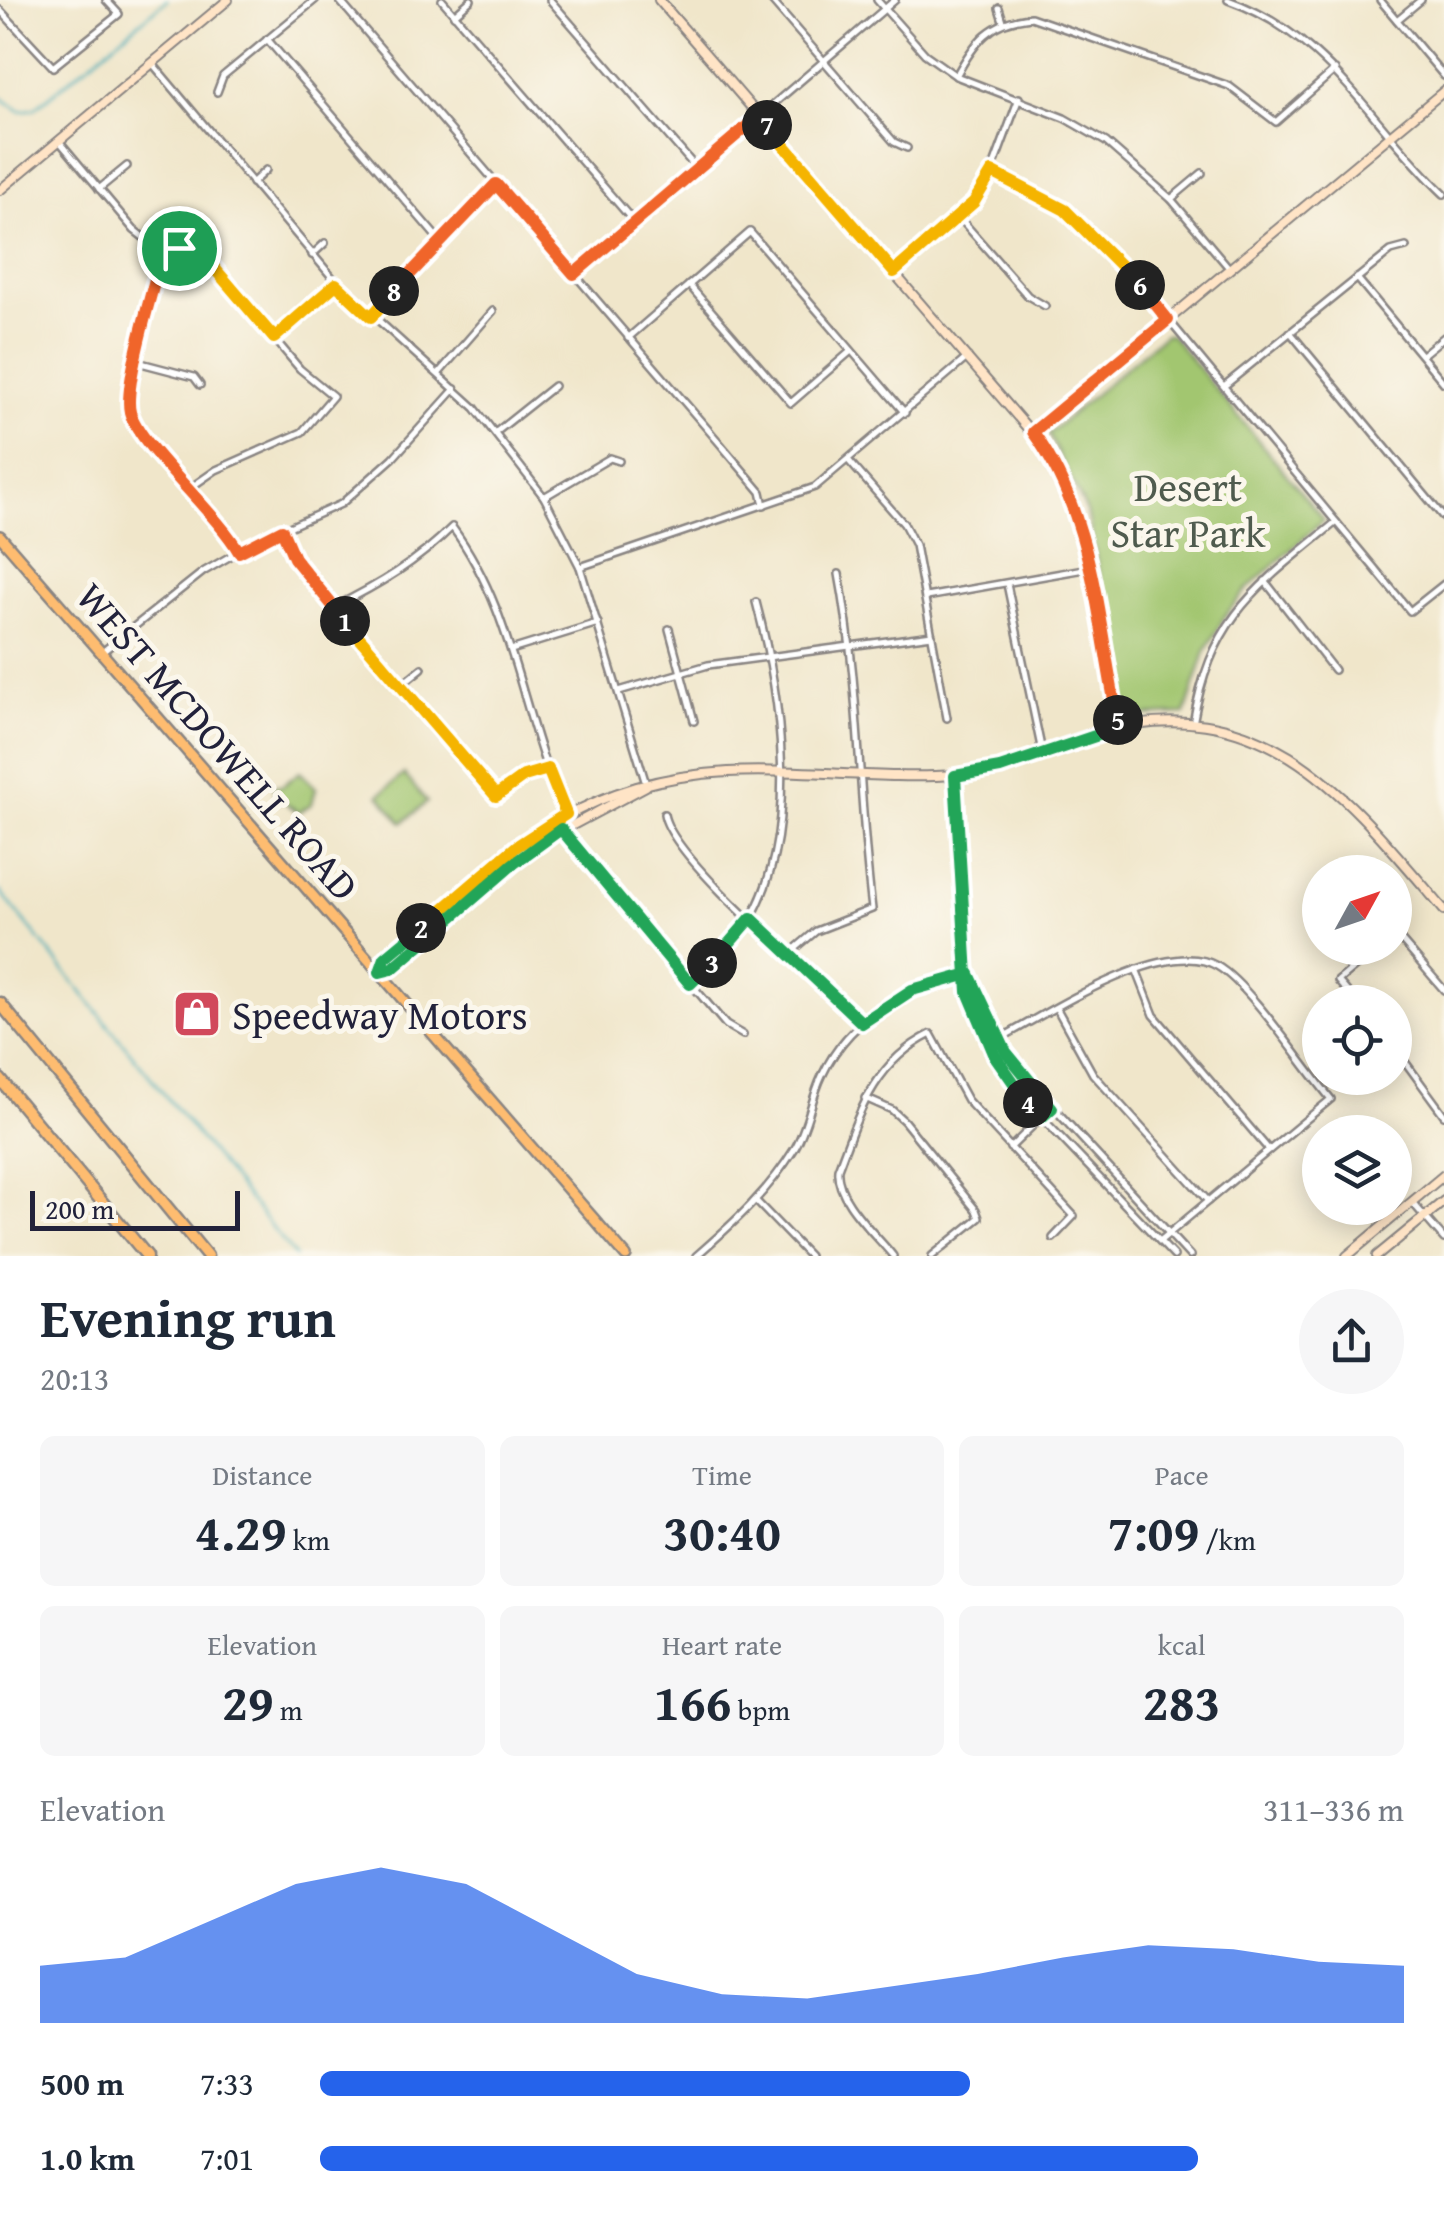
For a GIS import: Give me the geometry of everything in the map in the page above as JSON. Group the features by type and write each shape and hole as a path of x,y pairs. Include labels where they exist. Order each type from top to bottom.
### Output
{"highway":[{"path":"0,1003 207,1256"},
{"path":"0,1079 147,1256"}],"main road":[{"name":"WEST MCDOWELL ROAD","path":"0,536 626,1256"}],"street":[{"path":"0,10 54,67 118,14 106,0"},
{"path":"0,190 228,0"},
{"path":"218,92 224,76 315,0"},
{"path":"338,0 761,492 764,505"},
{"path":"442,0 635,223"},
{"path":"454,14 471,0"},
{"path":"550,0 697,169"},
{"path":"659,0 1033,432 1072,498 1090,568 1119,728"},
{"path":"771,0 894,142 907,148"},
{"path":"878,0 925,54 956,76 1018,98 1106,142 1171,199 1230,268"},
{"path":"574,274 895,0"},
{"path":"1228,0 1292,30 1335,70 1389,137 1444,194"},
{"path":"1380,0 1444,76"},
{"path":"1397,20 1421,0"},
{"path":"1000,8 1003,22"},
{"path":"956,76 986,31 1003,22 1044,20 1229,86 1276,122 1335,70"},
{"path":"267,39 439,240"},
{"path":"152,63 336,284 455,389 496,433 544,497 580,567 646,786"},
{"path":"1033,432 1444,91"},
{"path":"894,272 984,192 1018,98"},
{"path":"58,141 134,230 164,246 204,256 274,338 334,396 302,432 216,470 190,488"},
{"path":"99,189 127,166"},
{"path":"252,182 266,170"},
{"path":"992,172 1065,210 1123,265 1410,611 1444,584"},
{"path":"1171,199 1202,173"},
{"path":"371,317 439,240 496,184"},
{"path":"958,216 1028,296 1045,306"},
{"path":"628,338 750,232 905,413"},
{"path":"179,248 184,235"},
{"path":"312,255 325,243"},
{"path":"164,246 129,402 136,426 223,526 239,552"},
{"path":"1224,386 1391,251 1406,247"},
{"path":"1357,278 1444,383"},
{"path":"274,338 336,284"},
{"path":"689,286 791,403 852,351"},
{"path":"438,374 492,311"},
{"path":"1290,332 1444,518"},
{"path":"1422,356 1444,336"},
{"path":"580,567 816,487 968,358"},
{"path":"137,362 194,377 200,385"},
{"path":"496,433 554,386"},
{"path":"101,653 168,596 239,552 332,509 362,488 455,389"},
{"path":"544,497 610,458 619,461"},
{"path":"849,460 904,524 915,545 946,718"},
{"path":"1193,724 1199,688 1215,642 1240,606 1336,522"},
{"path":"334,607 382,584 426,554 452,527 490,586 566,814"},
{"path":"282,530 294,558 496,796 524,776 548,769"},
{"path":"926,596 1090,568"},
{"path":"790,953 816,931 872,909 863,851 859,706 839,574"},
{"path":"1265,581 1334,670"},
{"path":"1006,584 1043,754"},
{"path":"690,984 725,951 751,918 780,843 779,771 768,659 756,602"},
{"path":"511,650 598,623"},
{"path":"669,629 694,721"},
{"path":"619,692 708,665 932,635"},
{"path":"401,685 422,668"},
{"path":"380,972 385,958 527,839 566,814 628,787 726,772 955,776 1000,768 1119,728 1193,724 1269,746 1329,781 1444,910"},
{"path":"955,776 972,1003 995,1056 1042,1117 1174,1256"},
{"path":"380,972 392,969 533,848 561,829 646,786"},
{"path":"664,814 666,831 720,894 790,953 862,1023"},
{"path":"561,829 726,1025 743,1034"},
{"path":"527,839 533,848"},
{"path":"1412,953 1444,990"},
{"path":"999,1039 1136,969 1180,961 1212,963 1232,978 1331,1100 1160,1241"},
{"path":"1341,985 1338,981 1356,965"},
{"path":"1136,969 1154,1015 1269,1150"},
{"path":"696,1256 757,1202 796,1146 822,1076 862,1023 912,990 969,974"},
{"path":"969,974 1017,1068 1190,1256"},
{"path":"1057,1009 1093,1074 1208,1201"},
{"path":"894,1256 836,1182 865,1098 886,1067 931,1034 968,1100 1074,1216 1053,1238"},
{"path":"1412,1072 1444,1115"},
{"path":"865,1098 892,1110 904,1121 978,1218 932,1256"},
{"path":"1436,1106 1444,1100"},
{"path":"1010,1148 1052,1108"},
{"path":"1444,1175 1412,1202 1444,1239"},
{"path":"1377,1256 1444,1201"},
{"path":"757,1202 809,1256"},
{"path":"1347,1256 1384,1225"}],"green space":[{"name":"Desert Star Park","path":"1165,334 1171,335 1324,520 1246,590 1225,616 1205,652 1185,714 1132,716 1125,708 1087,512 1048,434"},
{"path":"300,772 316,788 312,804 298,812 281,799 277,802 273,786 282,786"},
{"path":"404,774 427,802 402,823 379,795"}],"waterway":[{"path":"0,97 20,111 34,109 167,0"},
{"path":"0,891 295,1256"}],"place":[{"name":"Speedway Motors","path":"197,1014"}],"route":[{"path":"179,248 164,246 130,393 130,413 136,426 223,526 239,552 282,530 299,564 496,796 524,776 548,769 566,814 517,846 385,958 380,972 392,969 513,864 561,829 570,846 690,984 725,951 751,918 862,1023 912,990 969,974 1006,1052 1052,1108 1042,1117 1012,1084 985,1036 968,992 969,974 962,922 955,776 1019,763 1084,736 1119,728 1078,514 1060,471 1033,432 1168,320 1097,238 1065,210 992,172 984,192 894,272 759,116 574,274 496,184 439,240 371,317 336,284 274,338 204,256 179,248"}]}
